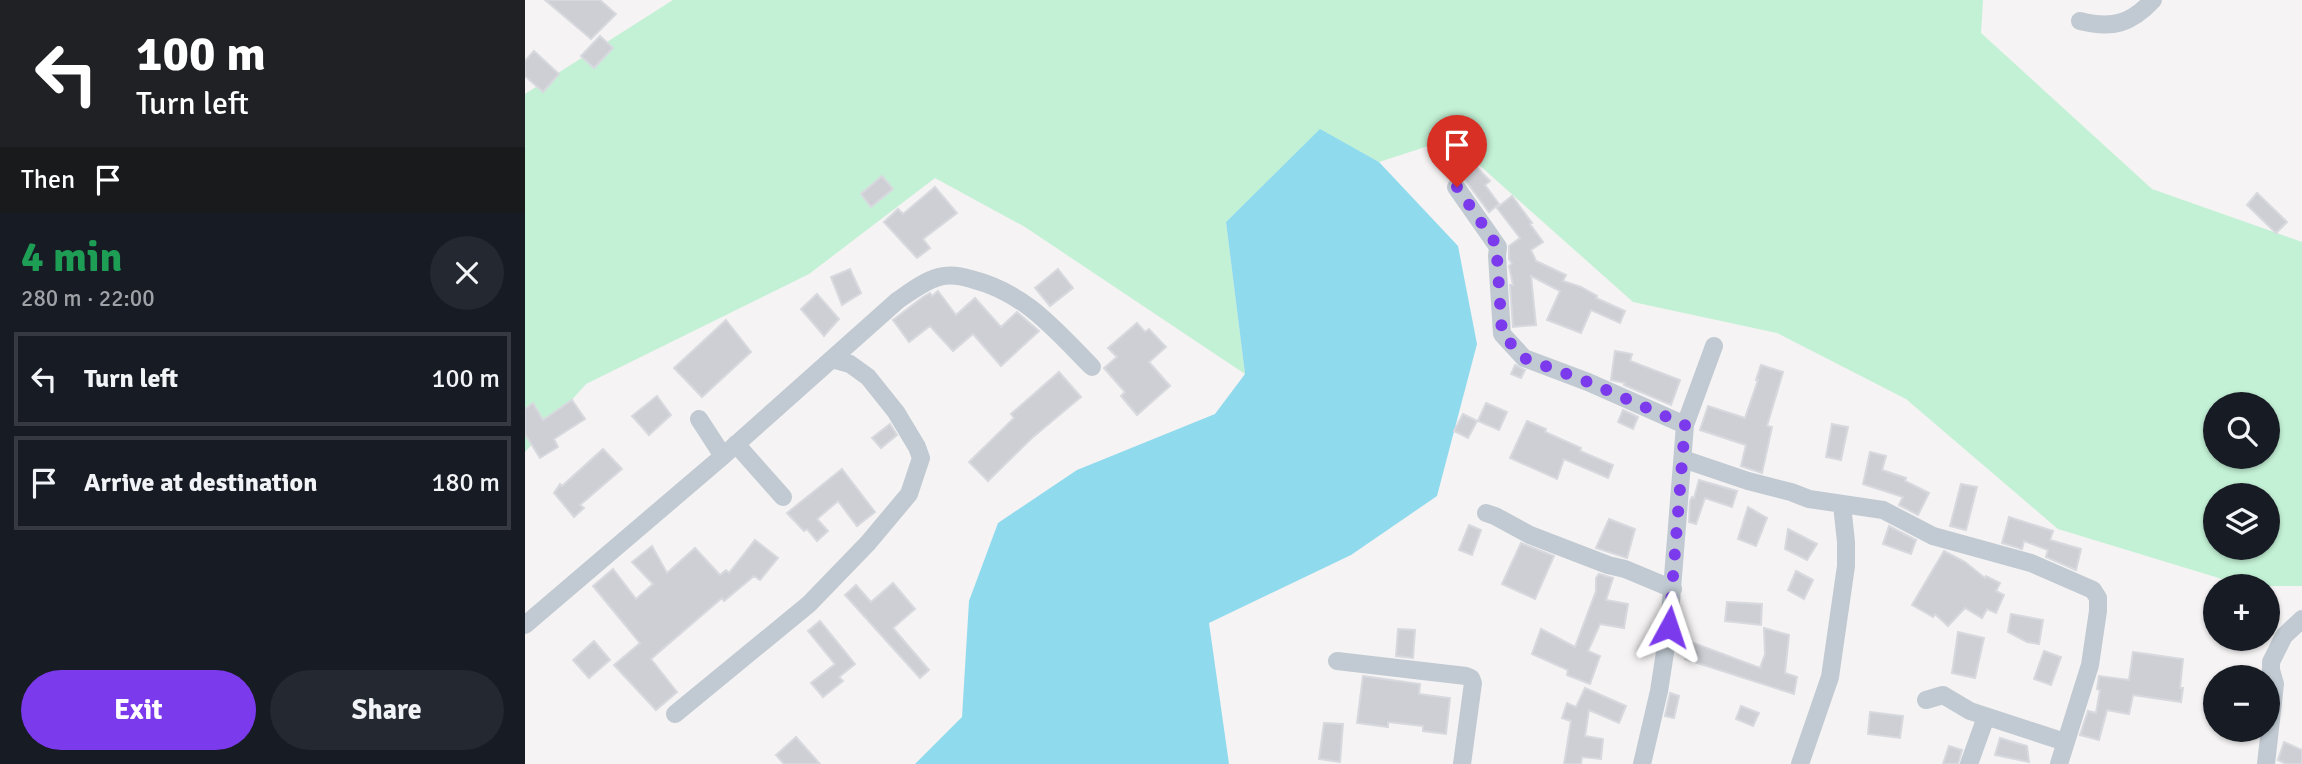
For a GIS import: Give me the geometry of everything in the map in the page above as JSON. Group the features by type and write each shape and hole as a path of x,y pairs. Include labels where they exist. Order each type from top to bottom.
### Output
{"street":[{"path":"2080,21 2111,25 2123,22 2133,19 2153,0"},
{"path":"1457,187 1498,247 1502,334 1524,358 1588,382 1685,425"},
{"path":"525,625 897,301 928,281 955,275 976,280 1016,296 1034,309 1092,368"},
{"path":"1642,764 1659,691 1673,589 1685,425 1714,346"},
{"path":"675,714 809,604 909,494 921,458 917,447 896,412 867,377 850,365 832,359"},
{"path":"699,419 729,450 783,497"},
{"path":"1683,459 1809,499 1883,510 1933,536 2031,563 2093,590 2098,598 2098,611 2090,664 2059,764"},
{"path":"1800,764 1830,677 1846,566 1842,505"},
{"path":"1486,513 1530,535 1673,589"},
{"path":"2266,764 2275,684 2271,662 2284,636 2302,619"},
{"path":"1337,661 1471,678 1473,683 1462,764"},
{"path":"1926,700 1943,695 1970,711 2065,742"},
{"path":"1969,764 1986,717"}],"green space":[{"path":"673,0 1983,0 1981,33 2152,189 2302,242 2302,586 2280,586 2280,574 2206,574 2058,529 1906,399 1777,333 1633,302 1450,139 1379,162 1320,130 1226,222 1245,374 1025,227 935,178 809,274 586,384 525,452 525,94"}],"water":[{"path":"1320,129 1379,162 1458,246 1477,344 1437,496 1351,555 1209,623 1229,764 915,764 962,717 969,601 998,523 1077,470 1215,414 1245,374 1226,222"}],"building":[{"path":"545,0 600,0 616,14 591,39"},
{"path":"600,36 613,48 594,68 581,56"},
{"path":"534,51 559,74 543,92 525,76 525,61"},
{"path":"1456,146 1490,181 1485,185 1499,204 1489,212 1465,180 1460,176 1453,176 1439,161"},
{"path":"882,176 893,189 871,207 861,194"},
{"path":"935,187 957,213 923,239 930,248 917,258 884,222 898,209 903,214"},
{"path":"2257,193 2287,222 2276,233 2247,205"},
{"path":"1512,196 1543,242 1531,250 1536,261 1566,275 1563,281 1581,287 1597,296 1596,298 1625,311 1620,323 1591,310 1581,333 1547,320 1560,291 1531,276 1536,325 1513,327 1510,285 1513,285 1509,266 1512,264 1509,259 1509,246 1520,238 1497,208"},
{"path":"850,269 861,293 842,305 831,277"},
{"path":"1058,269 1073,288 1050,306 1035,288"},
{"path":"938,291 956,315 975,298 1001,327 1017,312 1039,331 1001,366 973,334 953,351 930,326 909,342 893,320 923,297 930,293 932,296"},
{"path":"817,294 839,319 824,336 801,309"},
{"path":"726,320 751,352 702,397 674,368"},
{"path":"1137,323 1145,332 1149,329 1166,347 1149,362 1170,386 1137,415 1121,396 1125,392 1104,368 1117,357 1108,348"},
{"path":"1615,351 1632,354 1630,361 1680,380 1671,405 1624,385 1625,383 1611,380"},
{"path":"1515,365 1525,370 1521,378 1511,374"},
{"path":"1761,365 1783,372 1767,426 1772,427 1762,473 1741,466 1746,445 1700,430 1708,406 1745,418"},
{"path":"1059,372 1081,397 1032,438 988,481 969,462 1014,418 1011,414"},
{"path":"657,396 671,415 649,435 632,416"},
{"path":"572,400 585,419 554,439 558,447 540,458 525,434 525,409 533,403 543,420"},
{"path":"1486,403 1507,412 1499,430 1478,421"},
{"path":"1623,410 1638,417 1633,429 1618,422"},
{"path":"1463,414 1477,421 1468,438 1454,431"},
{"path":"1527,421 1581,448 1580,451 1613,465 1608,478 1564,459 1557,479 1510,458"},
{"path":"890,424 897,435 881,448 872,438"},
{"path":"1832,424 1848,427 1841,460 1826,457"},
{"path":"603,449 622,469 580,505 584,508 574,517 554,493 560,484 562,486"},
{"path":"1870,452 1886,456 1882,470 1906,478 1905,481 1929,493 1918,515 1899,505 1903,497 1863,484"},
{"path":"842,469 875,512 857,526 838,501 817,519 828,531 817,541 787,513"},
{"path":"1699,480 1737,491 1732,507 1705,498 1696,524 1689,522 1690,501 1694,498"},
{"path":"1961,484 1977,487 1966,530 1950,526"},
{"path":"1748,507 1767,518 1756,546 1738,539"},
{"path":"2009,517 2053,531 2050,540 2081,549 2076,570 2046,557 2048,550 2024,541 2022,549 2002,543"},
{"path":"1609,519 1635,529 1627,558 1596,548"},
{"path":"1469,525 1481,530 1472,555 1459,550"},
{"path":"1889,526 1916,540 1911,554 1883,544"},
{"path":"1788,529 1817,544 1807,560 1785,549"},
{"path":"755,540 778,558 760,580 754,576 724,601 722,598 651,659 677,692 656,710 614,665 640,643 593,586 613,569 636,599 653,584 632,562 652,546 667,573 695,548 720,575 726,570 729,573"},
{"path":"1521,543 1554,556 1535,599 1502,584"},
{"path":"1944,551 1965,562 1985,578 1986,576 2000,583 1996,591 2004,595 1996,613 1987,609 1982,618 1965,608 1948,626 1935,614 1933,617 1912,605"},
{"path":"1796,571 1813,580 1804,599 1788,590"},
{"path":"1599,574 1613,578 1606,600 1628,604 1624,628 1600,624 1588,651 1600,656 1590,684 1567,675 1568,670 1532,654 1541,629 1575,647 1596,591 1596,578"},
{"path":"893,583 915,609 893,628 929,670 920,678 845,595 856,585 871,602"},
{"path":"1727,602 1762,604 1761,625 1725,621"},
{"path":"2011,614 2043,620 2039,644 2027,642 2008,632"},
{"path":"820,621 855,664 839,677 843,681 823,697 811,683 835,664 808,631"},
{"path":"1764,628 1789,635 1785,673 1797,677 1794,694 1685,659 1691,642 1760,668 1765,654"},
{"path":"1398,629 1415,630 1413,658 1396,656"},
{"path":"1958,632 1984,638 1975,678 1952,673"},
{"path":"594,641 610,660 589,678 573,660"},
{"path":"2044,651 2061,657 2051,685 2034,679"},
{"path":"2133,652 2183,659 2181,702 2133,695 2129,714 2107,710 2099,740 2080,735 2088,711 2096,713 2100,690 2097,689 2099,676 2129,680"},
{"path":"1363,676 1420,684 1419,694 1450,698 1446,734 1423,731 1423,726 1388,722 1388,727 1357,723"},
{"path":"1585,688 1626,706 1619,723 1589,710 1585,736 1603,739 1601,759 1582,757 1581,764 1564,764 1571,721 1562,718 1567,703 1576,707"},
{"path":"1670,693 1679,696 1674,718 1665,716"},
{"path":"1741,706 1759,713 1753,726 1736,719"},
{"path":"1870,712 1903,716 1900,738 1868,734"},
{"path":"1324,723 1343,724 1340,762 1319,759"},
{"path":"796,737 820,764 784,764 776,755"},
{"path":"2000,738 2027,746 2029,762 1995,755"},
{"path":"2284,742 2302,750 2302,764 2286,764 2278,760"},
{"path":"1949,746 1962,750 1958,764 1943,764"}],"route":[{"path":"1457,187 1498,247 1502,334 1524,358 1588,382 1685,425 1669,627"}]}
